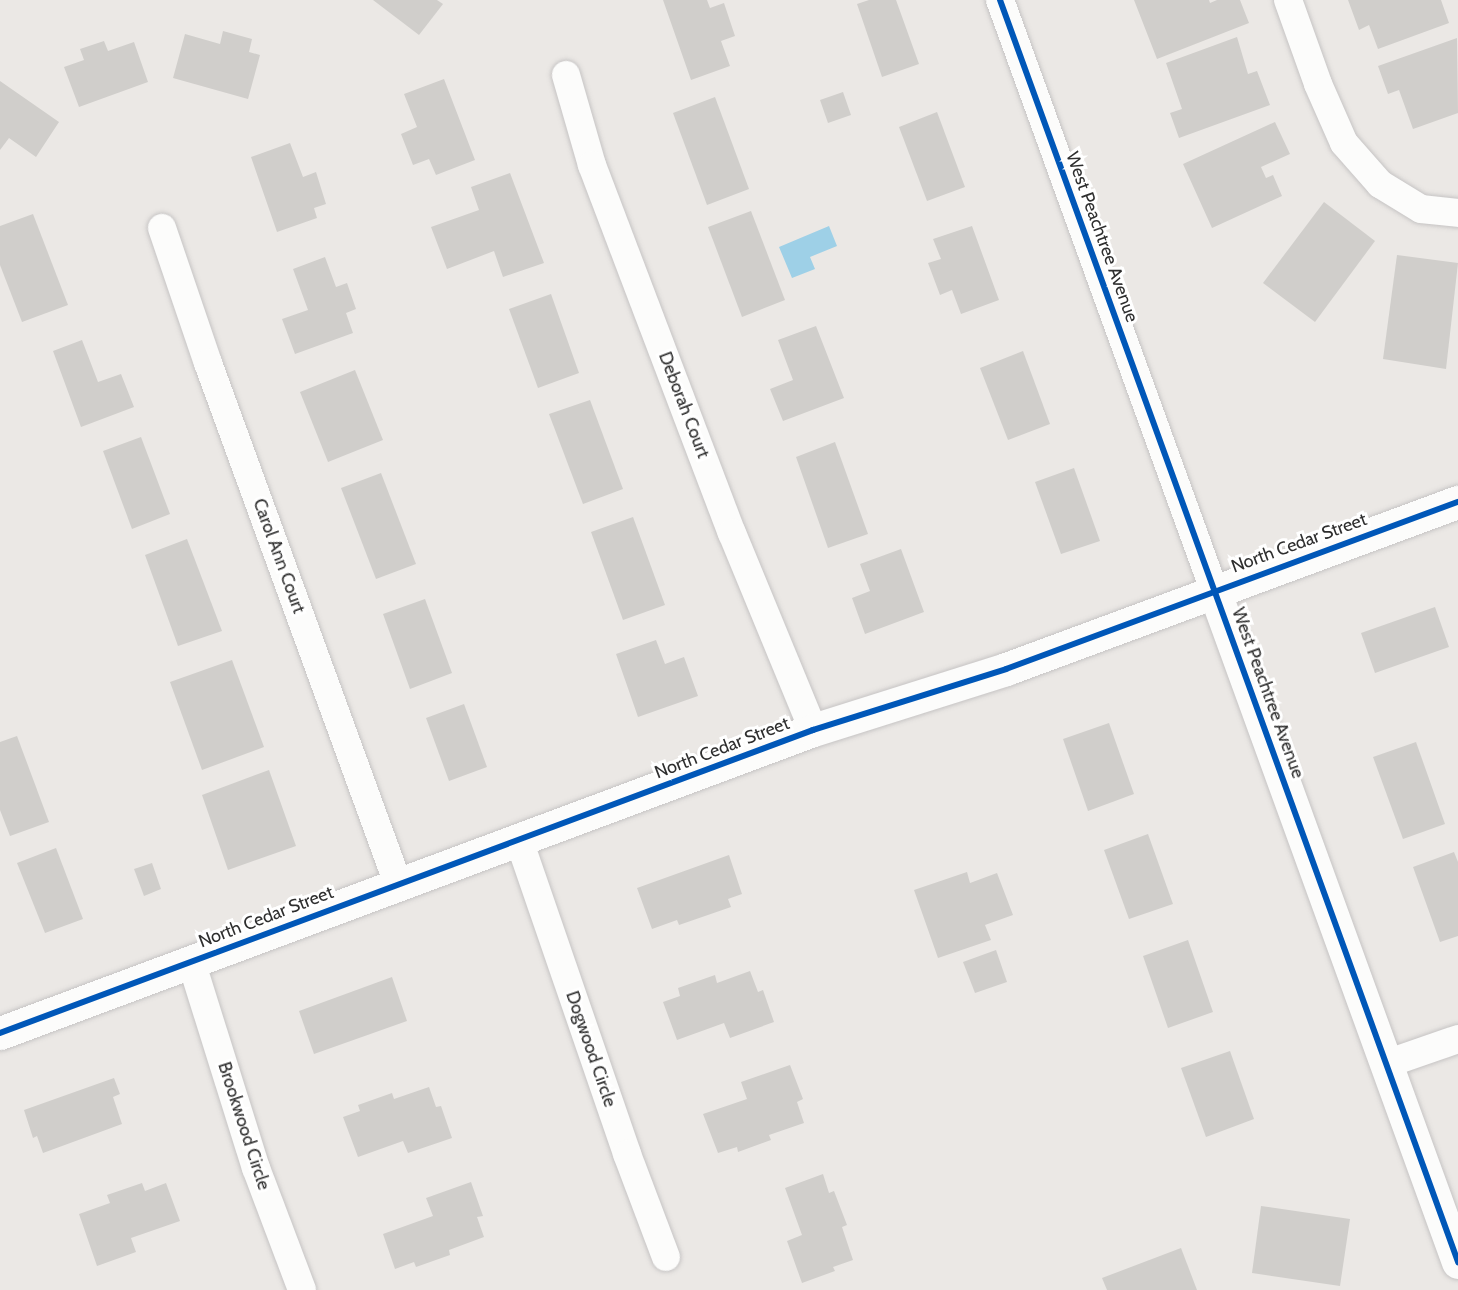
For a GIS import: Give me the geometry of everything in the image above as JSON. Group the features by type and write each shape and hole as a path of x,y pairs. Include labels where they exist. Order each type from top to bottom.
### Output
{"street":[{"name":"West Peachtree Avenue","path":"1000,0 1458,1262"},
{"path":"1288,0 1318,84 1344,143 1380,184 1421,208 1458,213"},
{"name":"Deborah Court","path":"566,75 605,198 728,522 813,730"},
{"name":"Carol Ann Court","path":"162,228 208,363 398,884"},
{"name":"North Cedar Street","path":"0,1033 813,730 1006,669 1214,590 1458,502"},
{"name":"Dogwood Circle","path":"519,840 627,1154 666,1257"},
{"name":"Brookwood Circle","path":"191,961 256,1168 302,1290"},
{"path":"1386,1064 1458,1039"}],"water":[{"path":"829,226 837,246 810,257 815,269 792,278 779,247"}],"building":[{"path":"373,0 437,0 443,4 419,35"},
{"path":"663,0 707,0 710,8 724,3 735,36 721,41 730,66 691,80"},
{"path":"869,0 896,0 919,64 882,77 857,4"},
{"path":"1134,0 1209,0 1210,3 1217,0 1240,0 1249,23 1157,59"},
{"path":"1348,0 1441,0 1449,23 1378,49 1369,25 1359,30"},
{"path":"223,31 252,39 249,52 260,55 248,99 173,78 185,34 220,44"},
{"path":"1237,37 1248,74 1257,71 1270,105 1179,138 1170,113 1182,109 1166,63"},
{"path":"1457,38 1458,113 1413,129 1399,90 1388,94 1378,66"},
{"path":"104,41 108,51 134,42 148,82 79,107 64,67 84,60 80,49"},
{"path":"444,79 475,160 436,175 429,159 413,165 401,134 417,127 404,94"},
{"path":"0,81 59,122 36,157 9,138 0,150"},
{"path":"843,92 851,115 828,123 820,100"},
{"path":"715,97 749,189 707,205 673,113"},
{"path":"937,112 965,187 927,201 899,127"},
{"path":"1275,122 1290,154 1261,167 1266,178 1273,175 1282,196 1212,228 1183,164"},
{"path":"290,143 303,177 316,172 326,204 314,208 317,218 277,232 251,157"},
{"path":"510,173 544,263 503,277 494,251 447,269 431,227 479,210 471,187"},
{"path":"1324,202 1375,241 1315,322 1263,283"},
{"path":"751,211 785,300 742,317 708,227"},
{"path":"33,214 68,305 22,322 0,265 0,226"},
{"path":"972,226 999,300 961,314 952,290 940,295 928,263 941,259 933,239"},
{"path":"1397,255 1458,263 1446,369 1383,359"},
{"path":"325,257 336,287 347,283 356,309 346,313 353,333 295,354 282,319 308,310 293,269"},
{"path":"551,294 579,373 538,388 509,309"},
{"path":"816,326 844,398 783,421 770,389 793,380 778,340"},
{"path":"82,340 98,382 121,374 134,407 81,427 53,351"},
{"path":"1023,351 1050,424 1008,440 980,368"},
{"path":"355,370 383,440 328,462 300,392"},
{"path":"590,400 623,489 583,504 549,414"},
{"path":"141,437 170,514 132,529 103,451"},
{"path":"835,442 868,534 828,548 796,457"},
{"path":"1074,468 1100,541 1061,554 1035,482"},
{"path":"381,473 416,564 376,579 341,488"},
{"path":"633,517 665,605 623,620 591,532"},
{"path":"187,539 222,631 178,646 145,555"},
{"path":"901,549 924,612 865,634 852,598 870,591 860,564"},
{"path":"425,599 452,673 410,689 383,614"},
{"path":"1435,607 1449,647 1375,673 1361,633"},
{"path":"656,640 665,664 684,657 698,696 638,717 616,654"},
{"path":"232,660 264,747 202,770 170,682"},
{"path":"464,704 487,767 449,781 426,718"},
{"path":"1109,723 1134,794 1088,811 1063,739"},
{"path":"17,736 49,822 10,836 0,810 0,742"},
{"path":"1416,742 1445,824 1403,839 1373,757"},
{"path":"269,770 296,846 228,870 202,795"},
{"path":"1148,834 1173,904 1129,919 1104,850"},
{"path":"56,848 83,919 45,933 17,863"},
{"path":"1454,852 1458,862 1458,936 1440,942 1413,867"},
{"path":"729,855 742,894 728,899 731,907 679,925 677,920 652,929 637,888"},
{"path":"152,863 161,889 144,896 134,869"},
{"path":"967,872 970,883 997,873 1013,915 985,925 991,940 938,958 914,890"},
{"path":"1188,940 1213,1012 1168,1028 1143,956"},
{"path":"996,950 1007,982 975,993 963,962"},
{"path":"750,971 758,992 763,990 774,1022 730,1038 724,1023 677,1040 663,1002 680,996 678,988 715,975 717,983"},
{"path":"392,977 407,1021 314,1054 299,1011"},
{"path":"1230,1051 1254,1119 1206,1137 1181,1068"},
{"path":"790,1065 803,1099 797,1102 804,1123 769,1135 771,1140 738,1152 737,1147 718,1153 703,1114 747,1099 741,1082"},
{"path":"114,1078 120,1094 113,1097 122,1124 43,1153 37,1136 33,1138 24,1110"},
{"path":"429,1087 436,1107 441,1106 452,1138 408,1153 403,1141 358,1157 343,1117 360,1111 358,1105 392,1093 394,1099"},
{"path":"823,1174 829,1193 834,1191 847,1225 842,1227 853,1260 833,1267 835,1271 802,1283 787,1241 802,1235 785,1188"},
{"path":"471,1182 483,1216 477,1217 484,1237 449,1250 450,1255 416,1267 414,1262 395,1269 383,1234 433,1216 426,1198"},
{"path":"142,1183 145,1191 166,1183 180,1221 131,1238 136,1252 97,1266 79,1214 110,1203 107,1195"},
{"path":"1261,1206 1350,1219 1340,1286 1252,1273"},
{"path":"1181,1248 1197,1290 1107,1290 1102,1278"}],"cycle path":[{"path":"1000,0 1458,1262"},
{"path":"0,1033 813,730 1006,669 1458,502"}]}
